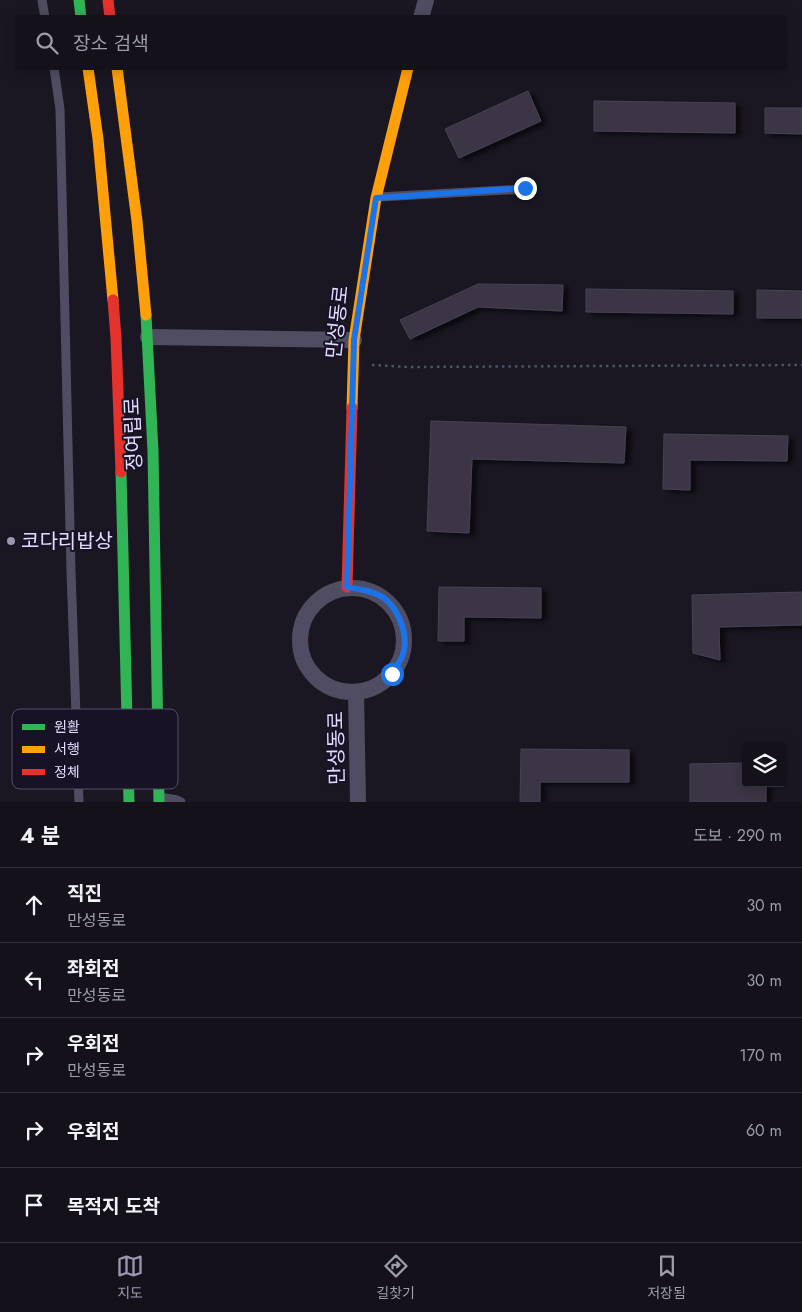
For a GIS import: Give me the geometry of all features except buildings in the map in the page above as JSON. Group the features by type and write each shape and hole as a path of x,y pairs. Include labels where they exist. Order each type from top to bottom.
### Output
{"street":[{"path":"79,0 81,15"},
{"path":"108,0 110,15"},
{"path":"422,15 426,0"},
{"name":"정여립로","path":"88,70 98,139 117,344 127,709"},
{"name":"정여립로","path":"117,70 137,221 148,338 153,461 158,709"},
{"name":"만성동로","path":"347,587 354,340 376,198 408,70"},
{"path":"148,338 354,340"},
{"name":"만성동로","path":"347,587 364,589 384,598 398,614 405,635 402,656 392,674 376,687 356,693 335,690 317,680 305,664 300,646 302,626 310,609 324,596 347,587"},
{"name":"만성동로","path":"356,693 358,802"},
{"name":"정여립로","path":"129,789 129,802"}],"lane":[{"path":"42,0 44,15"},
{"path":"54,70 60,109 76,709"},
{"path":"376,198 525,188"},
{"path":"79,789 79,802"},
{"path":"160,799 181,802"}],"path":[{"path":"353,364 409,367 802,365"}],"traffic: fast":[{"path":"79,0 81,15"},
{"path":"146,315 153,451 157,709"},
{"path":"121,472 127,709"},
{"path":"129,789 129,802"},
{"path":"159,789 159,802"}],"traffic: slow":[{"path":"88,70 98,139 113,300"},
{"path":"117,70 137,221 146,315"},
{"path":"352,408 354,340 376,198 408,70"}],"traffic: jam":[{"path":"108,0 110,15"},
{"path":"113,300 121,472"},
{"path":"347,587 352,408"}],"place":[{"name":"코다리밥상","path":"11,541"}],"route":[{"path":"392,674 402,656 405,635 398,614 384,598 364,589 347,587 354,340 376,198 525,188"}]}
